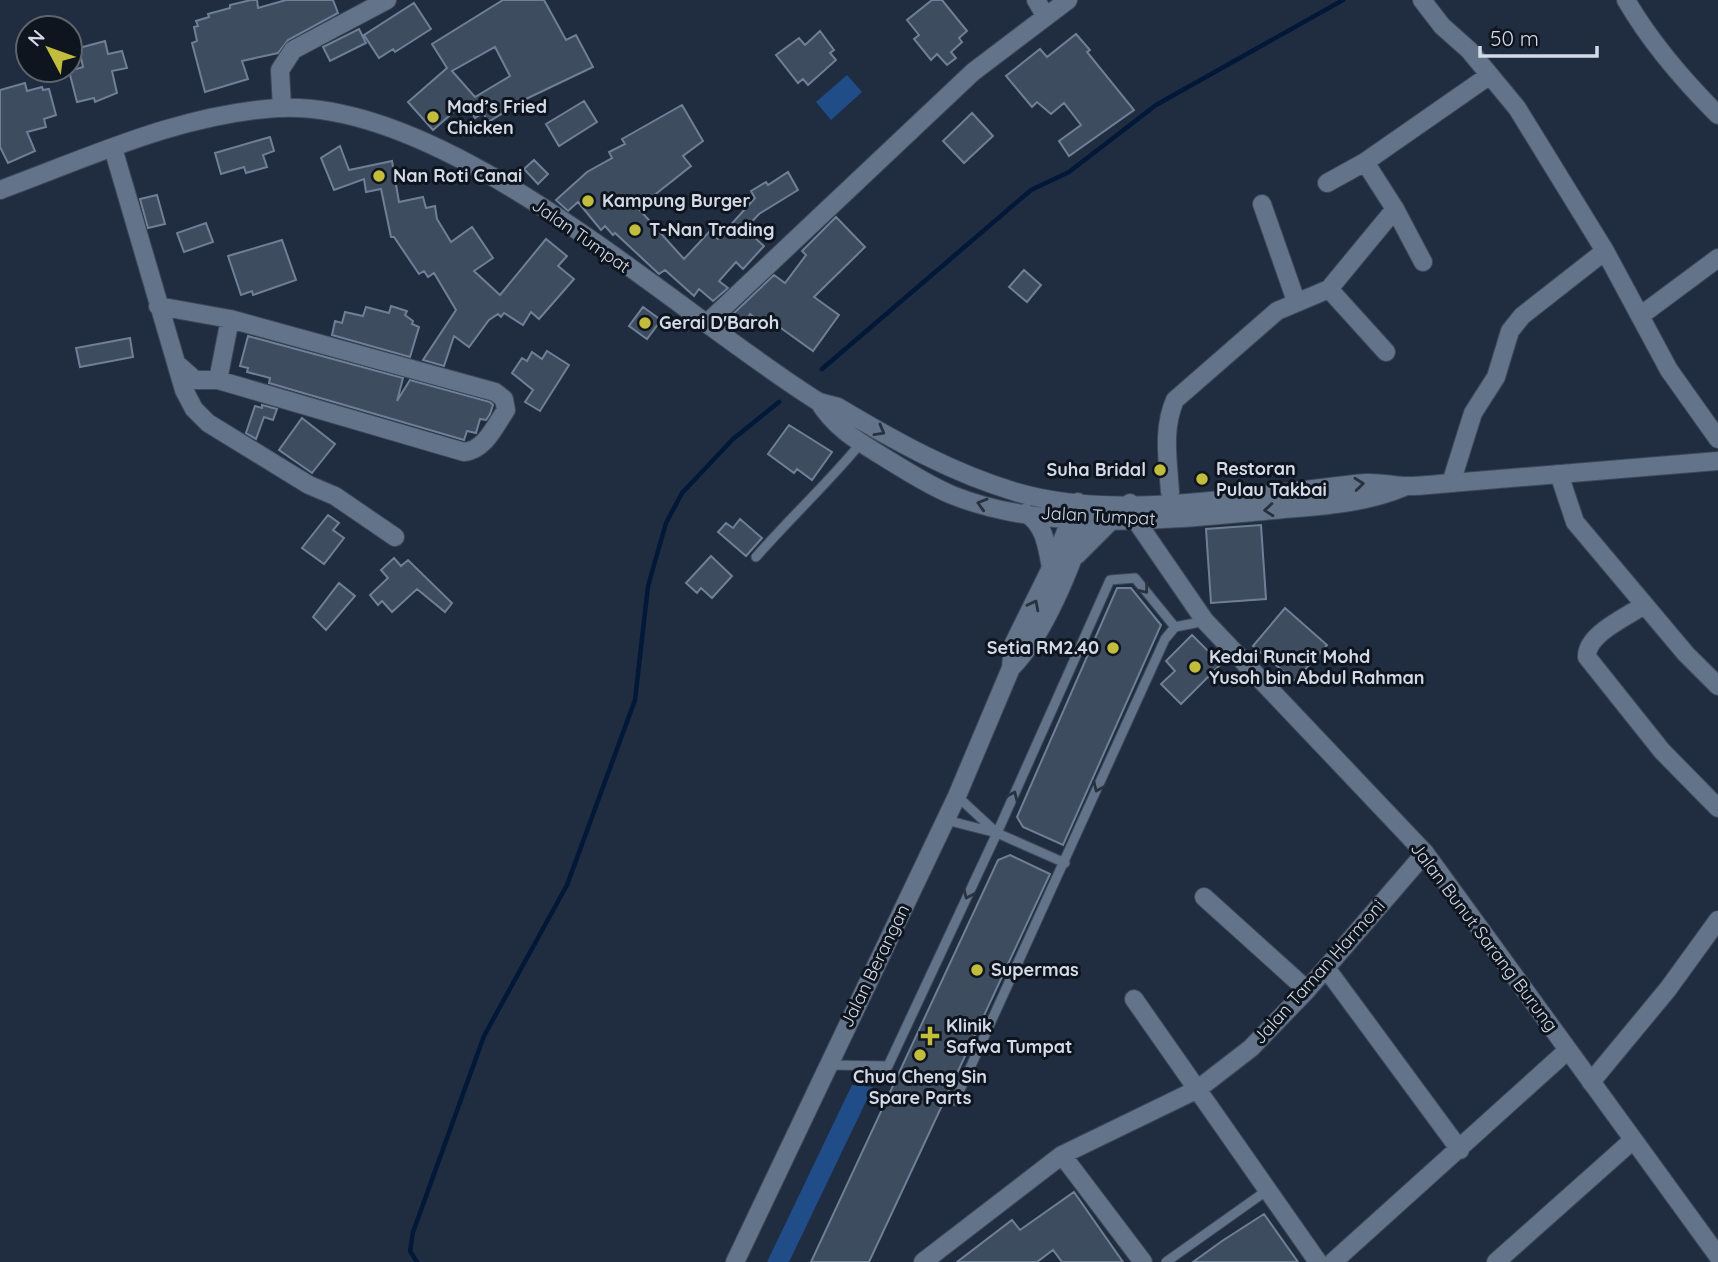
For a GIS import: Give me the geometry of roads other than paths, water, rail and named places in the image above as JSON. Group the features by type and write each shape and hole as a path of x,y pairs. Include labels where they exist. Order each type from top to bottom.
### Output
{"street":[{"path":"282,108 280,70 293,50 387,0"},
{"path":"1036,0 1046,17"},
{"path":"707,323 973,72 1068,0"},
{"path":"1423,0 1442,26 1469,50 1517,108 1605,251 1669,370 1718,439"},
{"path":"1626,0 1641,26 1688,85 1718,114"},
{"path":"1327,183 1364,162 1490,75"},
{"name":"Jalan Tumpat","path":"0,190 207,117 282,108 322,112 376,124 445,151 511,187 819,402 838,407 955,470 1018,493 1083,510"},
{"path":"113,148 188,400 204,419 309,485 335,496 395,537"},
{"path":"1364,162 1395,209 1423,262"},
{"path":"1262,204 1296,301"},
{"path":"1170,492 1166,431 1167,416 1175,400 1250,333 1296,301 1329,289 1395,209"},
{"path":"1451,483 1473,413 1496,377 1510,331 1522,316 1605,251"},
{"path":"1640,316 1718,258"},
{"path":"1329,289 1386,352"},
{"path":"158,306 230,319 495,392 505,399 506,410 484,441 476,449 464,452 218,380 195,380 176,363"},
{"path":"218,380 230,319"},
{"name":"Jalan Tumpat","path":"819,402 830,421 861,443 952,495 1025,513 1083,510 1125,513 1160,520 1373,500 1408,486"},
{"name":"Jalan Tumpat","path":"1125,513 1369,483 1408,486 1718,461"},
{"path":"1559,474 1575,522 1644,605 1718,686"},
{"path":"1018,493 1170,492 1241,498"},
{"name":"Jalan Berangan","path":"1011,668 1026,653 1072,560 1083,510"},
{"name":"Jalan Berangan","path":"735,1262 957,796 1011,668 1013,645 1083,510"},
{"path":"1025,513 1035,519 1045,537 1051,568"},
{"path":"1072,560 1125,513"},
{"name":"Jalan Bunut Sarang Burung","path":"1125,513 1167,564 1170,575 1205,621 1425,853 1715,1258"},
{"name":"Jalan Bunut Sarang Burung","path":"1125,513 1160,570 1170,575"},
{"path":"1154,548 1152,538 1160,520"},
{"path":"1644,605 1594,639 1589,644 1587,657 1662,751 1718,808"},
{"name":"Jalan Taman Harmoni","path":"923,1262 1062,1155 1198,1089 1251,1048 1307,990 1425,853"},
{"path":"1203,897 1307,990"},
{"path":"1591,1082 1668,989 1718,920"},
{"path":"1326,968 1460,1150"},
{"path":"1134,999 1318,1262"},
{"path":"1333,1262 1568,1050"},
{"path":"1496,1262 1633,1140"},
{"path":"1062,1155 1143,1262"}],"lane":[{"path":"756,557 787,521 833,478 861,443"},
{"path":"828,1065 888,1066 1110,580 1135,578 1175,628"},
{"path":"955,1101 1165,639 1175,628 1205,621"},
{"path":"957,796 997,832"},
{"path":"946,820 997,832 1065,863"},
{"path":"1166,1262 1269,1189"}],"waterway":[{"path":"822,369 1031,190 1069,172 1156,105 1343,0"},
{"path":"417,1262 410,1251 413,1232 484,1036 567,885 635,700 648,586 666,523 682,493 733,439 779,402"}],"place":[{"name":"Mad’s Fried Chicken","path":"433,117"},
{"name":"Nan Roti Canai","path":"379,176"},
{"name":"Kampung Burger","path":"588,201"},
{"name":"T-Nan Trading","path":"635,230"},
{"name":"Gerai D'Baroh","path":"645,323"},
{"name":"Suha Bridal","path":"1160,470"},
{"name":"Restoran Pulau Takbai","path":"1202,479"},
{"name":"Setia RM2.40","path":"1113,648"},
{"name":"Kedai Runcit Mohd Yusoh bin Abdul Rahman","path":"1195,667"},
{"name":"Supermas","path":"977,970"},
{"name":"Klinik Safwa Tumpat","path":"930,1036"},
{"name":"Chua Cheng Sin Spare Parts","path":"920,1055"}]}
